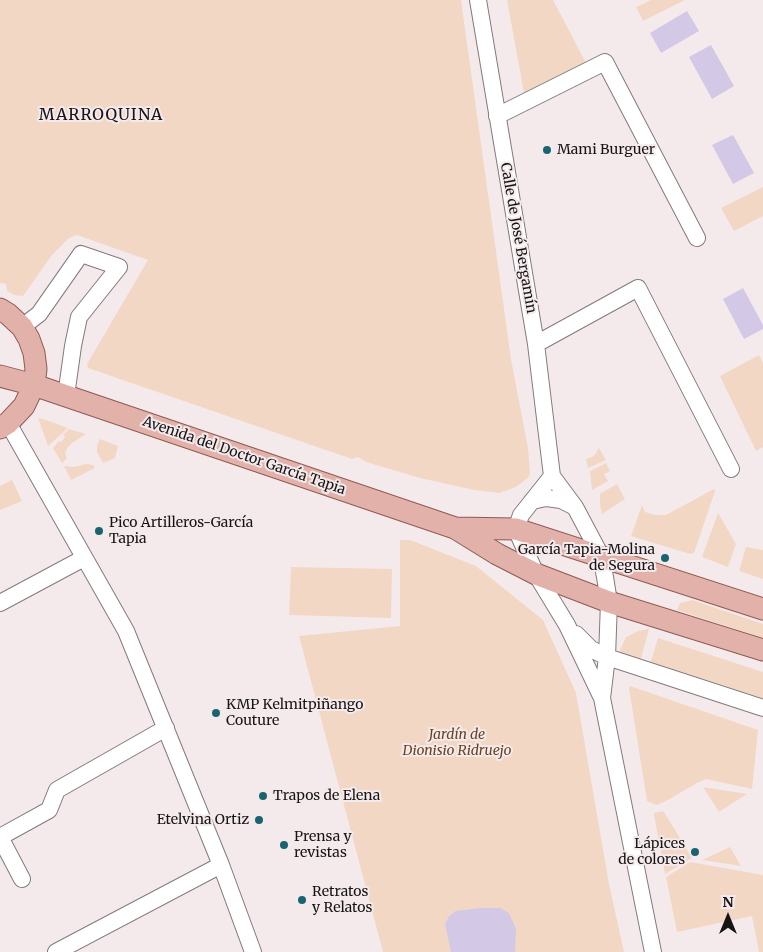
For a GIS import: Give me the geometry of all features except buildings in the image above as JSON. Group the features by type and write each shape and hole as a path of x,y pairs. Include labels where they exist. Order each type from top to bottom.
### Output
{"main road":[{"path":"0,309 22,327 30,340 36,369 34,384 24,406 4,425"},
{"name":"Avenida del Doctor García Tapia","path":"0,376 34,384 455,528 497,554 536,574 609,602 763,650"},
{"name":"Avenida del Doctor García Tapia","path":"455,528 516,529 763,609"}],"street":[{"name":"Calle de José Bergamín","path":"478,0 536,344 552,476 575,507 600,556"},
{"path":"497,116 605,62 698,238"},
{"path":"22,327 39,314 81,254 119,267 79,317 66,396"},
{"path":"536,344 638,288 732,469"},
{"path":"4,425 126,631 221,865 253,952"},
{"path":"552,476 521,515 516,529 536,574 572,630 602,698 653,952"},
{"path":"532,500 546,498 561,500 575,507"},
{"path":"600,556 609,602 607,656 602,698"},
{"path":"0,602 84,558"},
{"path":"572,630 595,636 602,632 607,624"},
{"path":"572,630 591,648 607,656 763,708"},
{"path":"22,879 0,837 49,810 57,790 166,728"},
{"path":"56,952 221,865"}],"green space":[{"path":"0,0 461,0 511,359 528,448 529,477 516,487 499,493 474,490 420,478 366,462 358,457 352,459 88,368 87,364 148,260 77,235 69,238 52,255 23,296 14,295 7,291 6,284 0,283"},
{"path":"507,0 553,0 586,63 524,93"},
{"path":"651,0 685,0 643,21 636,7"},
{"path":"763,187 763,216 734,231 721,208"},
{"path":"759,355 763,363 763,447 756,451 720,376"},
{"path":"38,418 43,419 68,428 48,446"},
{"path":"69,429 86,434 67,448 65,454 67,458 62,463 53,448 59,441 61,442 65,437 63,435"},
{"path":"100,439 118,446 115,458 103,463 97,452 97,445"},
{"path":"599,448 606,460 588,468 586,459 594,456"},
{"path":"606,463 610,471 604,474 608,481 592,490 590,471"},
{"path":"86,464 93,465 95,468 71,480 64,466 74,467"},
{"path":"12,480 22,501 0,510 0,486"},
{"path":"617,484 625,499 602,514 600,494"},
{"path":"714,489 715,491 694,553 690,554 631,536 642,505 645,512 655,515 666,515"},
{"path":"718,513 736,544 728,567 702,557"},
{"name":"Jardín de Dionisio Ridruejo","path":"400,540 410,540 476,566 543,620 576,693 609,884 624,952 383,952 299,636 400,626"},
{"path":"746,547 763,550 763,579 739,571"},
{"path":"291,567 392,569 391,618 289,615"},
{"path":"692,600 763,624 763,638 677,610 680,603"},
{"path":"649,629 640,662 621,655 620,650 626,637 638,631"},
{"path":"658,638 763,672 763,702 650,664"},
{"path":"630,686 758,730 752,789 706,779 656,805 647,801"},
{"path":"703,787 747,794 719,812"},
{"path":"662,811 692,858 665,874 654,815 654,813"},
{"path":"730,847 741,866 702,860"},
{"path":"690,862 763,875 763,952 759,952 752,916 677,932 666,877"}],"shaded area":[{"path":"687,11 699,31 661,53 650,33"},
{"path":"711,45 734,86 712,99 689,57"},
{"path":"733,135 754,173 733,184 712,145"},
{"path":"743,288 763,325 763,329 744,339 723,299"},
{"path":"500,908 509,913 516,929 515,952 451,952 445,924 449,916 456,911"}],"place":[{"name":"Mami Burguer","path":"547,150"},
{"name":"Pico Artilleros-García Tapia","path":"99,531"},
{"name":"García Tapia-Molina de Segura","path":"665,558"},
{"name":"KMP Kelmitpiñango Couture","path":"216,713"},
{"name":"Trapos de Elena","path":"263,796"},
{"name":"Etelvina Ortiz","path":"259,820"},
{"name":"Prensa y revistas","path":"284,845"},
{"name":"Lápices de colores","path":"695,852"},
{"name":"Retratos y Relatos","path":"302,900"}],"district":[{"name":"MARROQUINA","path":"101,115"}]}
